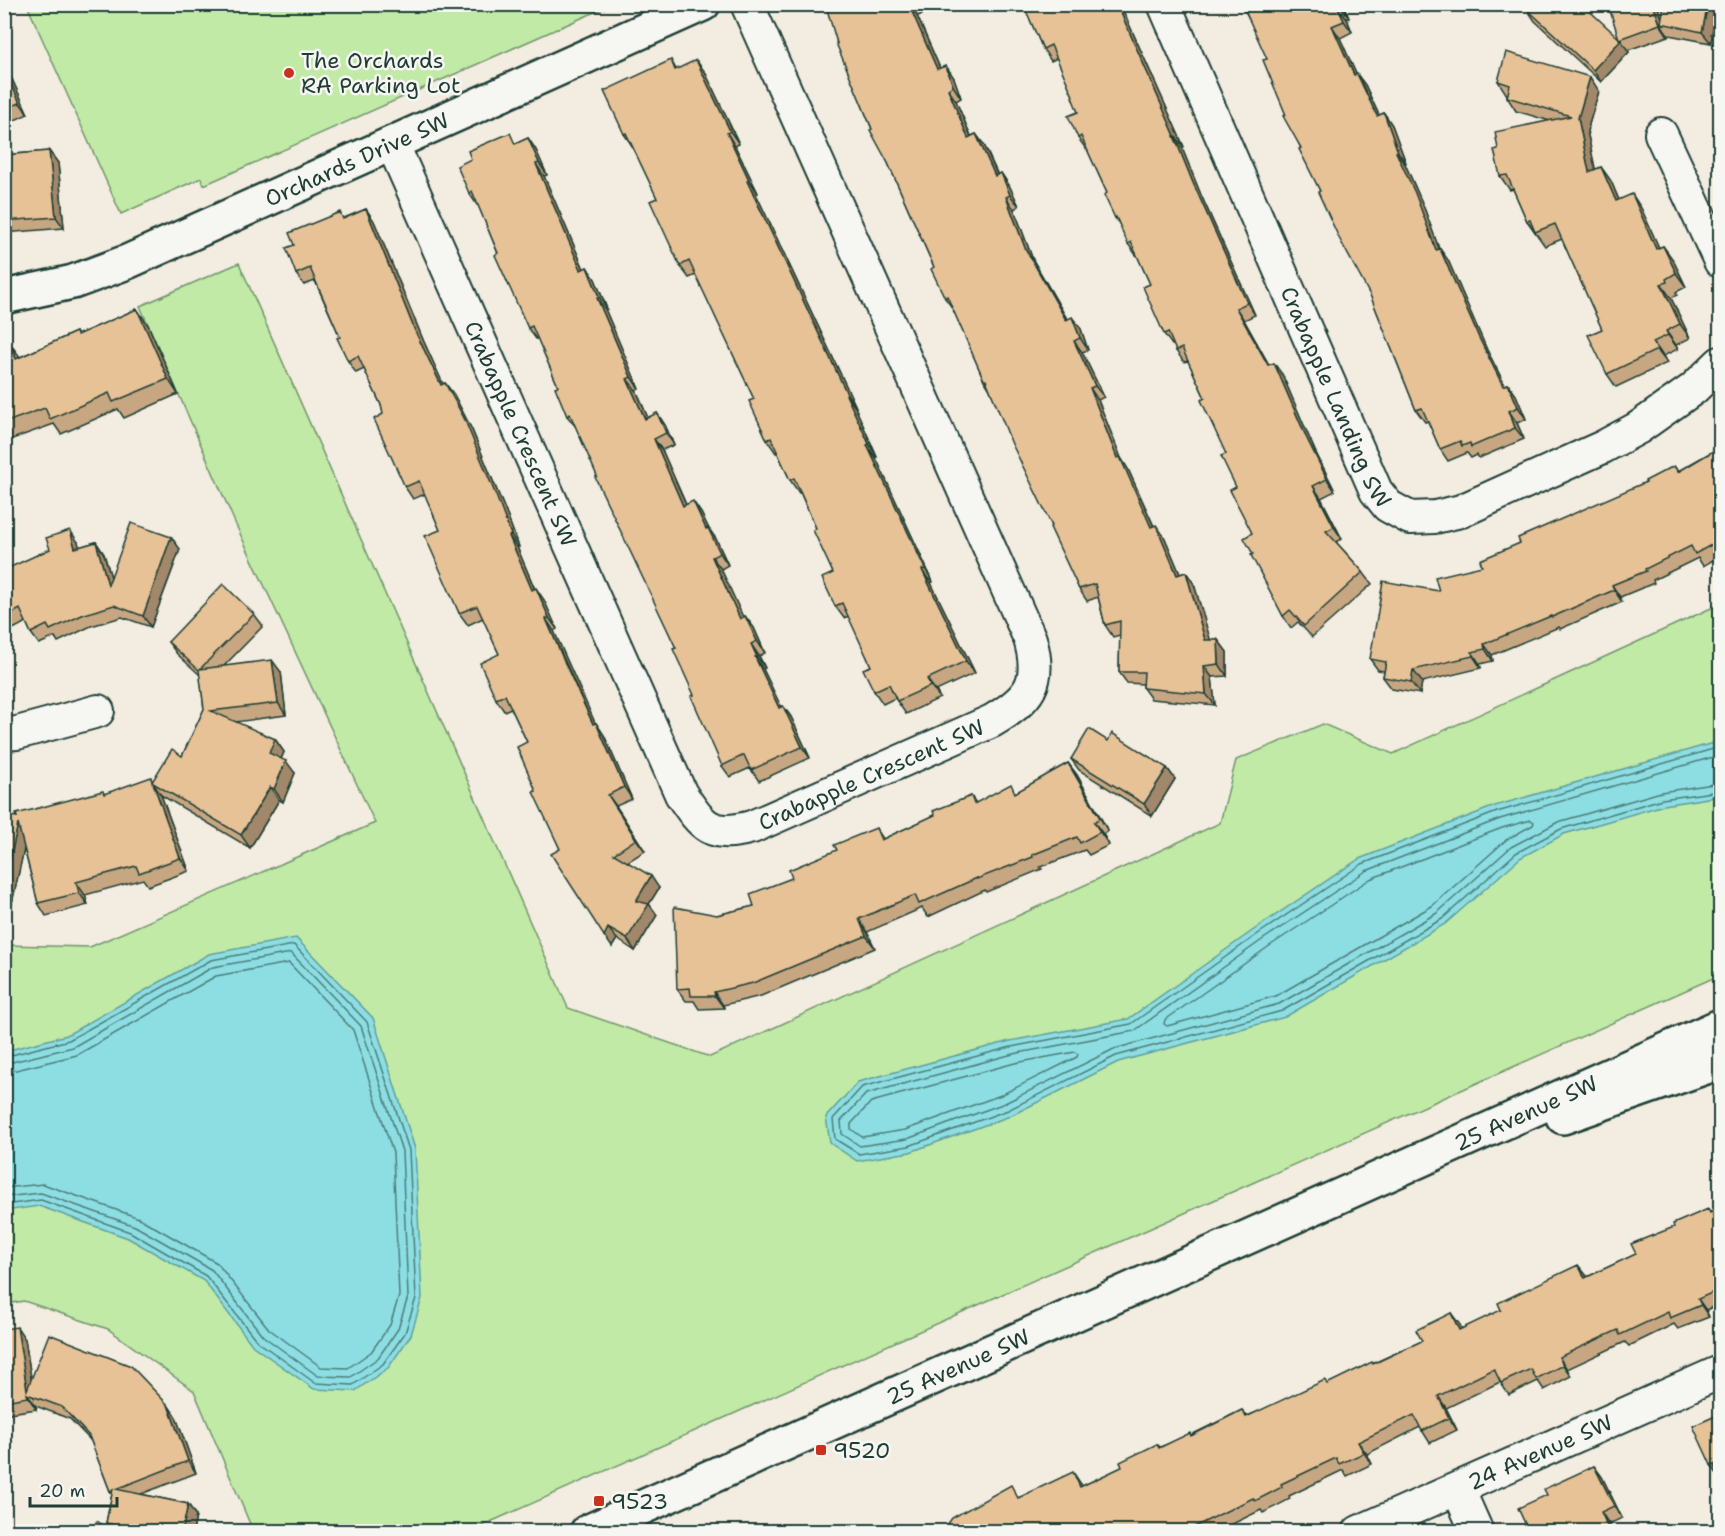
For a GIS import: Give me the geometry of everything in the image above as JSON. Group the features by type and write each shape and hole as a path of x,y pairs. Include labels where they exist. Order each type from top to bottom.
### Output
{"main road":[{"name":"Orchards Drive SW","path":"4,297 73,282 127,262 703,4"},
{"name":"25 Avenue SW","path":"587,1532 1720,1026"},
{"name":"25 Avenue SW","path":"1330,1200 1720,1062"}],"street":[{"name":"Crabapple Crescent SW","path":"392,143 681,794 700,821 711,828 721,832 752,826 992,721 1022,700 1031,687 1036,669 1030,639 747,4"},
{"name":"Crabapple Landing SW","path":"1164,4 1376,491 1388,506 1410,518 1435,517 1461,511 1603,447 1638,428 1693,389 1720,363"},
{"path":"1661,134 1720,261"},
{"path":"4,734 17,733 98,711"},
{"name":"24 Avenue SW","path":"1359,1532 1720,1372"},
{"path":"1458,1489 1478,1532"}],"green space":[{"path":"27,5 611,5 204,185 201,178 121,214"},
{"path":"239,263 568,1008 710,1057 1220,823 1236,760 1323,724 1393,754 1720,604 1720,975 470,1531 253,1531 194,1391 108,1329 24,1301 5,1304 5,945 90,947 375,823 236,525 140,306"}],"water":[{"path":"1720,741 1720,796 1664,805 1564,834 1520,858 1445,924 1285,1017 1118,1062 1010,1116 910,1152 857,1161 830,1143 826,1117 858,1082 1010,1041 1128,1019 1359,859 1495,806"},
{"path":"296,938 373,1018 415,1149 422,1298 411,1335 388,1368 355,1391 314,1389 253,1346 204,1281 128,1238 39,1206 5,1211 5,1051 67,1035 209,954"}],"building":[{"path":"829,4 910,4 937,69 946,66 953,86 948,89 968,138 976,134 995,176 1001,173 1010,195 1006,197 1025,248 1066,320 1072,317 1080,338 1074,341 1095,386 1090,388 1117,458 1120,457 1151,527 1156,525 1177,575 1186,572 1205,640 1218,640 1219,664 1204,666 1206,694 1143,688 1144,672 1119,672 1120,621 1105,625 1095,584 1079,589 1050,527 1052,526 1012,444 986,380 984,380 947,296 945,298 931,269 934,267 888,163 870,130 872,129 836,43 826,6"},
{"path":"1023,4 1117,4 1247,303 1236,308 1268,365 1274,363 1327,479 1313,486 1334,527 1326,531 1363,572 1304,626 1290,610 1283,616 1251,555 1253,554 1244,538 1252,533 1230,490 1236,487 1221,456 1226,454 1201,400 1205,398 1182,348 1176,351 1168,332 1164,334 1143,287 1150,284 1131,242 1128,244 1104,195 1107,193 1081,136 1078,138 1068,116 1078,112 1073,96 1051,45 1043,49"},
{"path":"1242,4 1340,4 1341,7 1338,8 1344,21 1332,26 1354,75 1357,74 1377,116 1384,113 1398,152 1396,152 1415,193 1436,250 1440,249 1503,386 1508,384 1518,407 1509,411 1515,428 1471,447 1470,443 1462,446 1460,441 1440,449 1422,408 1416,410 1371,297 1339,238 1318,192 1320,191 1299,149 1301,148 1283,116 1286,115 1263,60 1267,59"},
{"path":"1532,4 1582,4 1621,40 1593,70 1527,9"},
{"path":"1608,4 1653,4 1660,24 1619,39"},
{"path":"1664,4 1708,4 1702,32 1661,23"},
{"path":"1720,21 1720,42 1711,34"},
{"path":"1506,52 1590,77 1578,118 1589,172 1601,167 1616,201 1632,194 1656,249 1663,246 1676,273 1666,279 1667,282 1661,284 1680,324 1666,331 1668,335 1653,342 1657,350 1607,374 1588,335 1602,329 1555,224 1535,232 1530,220 1527,221 1507,175 1500,176 1494,150 1498,149 1495,132 1571,116 1507,97 1510,85 1498,81"},
{"path":"671,60 675,70 696,60 730,131 727,133 749,180 747,181 847,394 869,444 867,445 925,569 922,570 966,661 927,679 931,686 897,701 889,684 874,691 863,669 871,666 842,603 835,606 822,578 833,573 813,530 816,528 794,478 790,480 771,438 767,440 749,401 754,399 689,261 680,266 650,201 657,198 604,91"},
{"path":"4,69 20,103 4,109"},
{"path":"510,133 515,144 528,138 539,163 536,164 581,270 587,267 599,297 597,298 631,377 627,379 645,419 657,413 666,433 654,439 683,506 693,501 706,529 708,528 720,553 712,557 740,619 745,616 757,641 751,644 757,657 755,657 779,708 783,706 802,747 751,770 744,755 722,766 691,696 694,695 673,649 676,648 595,477 597,476 570,414 567,416 555,387 558,386 532,326 528,328 495,255 498,253 472,191 469,193 457,166 471,159 468,151"},
{"path":"49,151 56,217 4,221 4,155"},
{"path":"366,209 415,331 441,385 445,383 464,418 532,590 536,588 549,618 546,619 567,668 593,724 596,723 624,787 608,795 636,839 614,854 651,876 636,901 649,904 627,939 608,928 604,936 551,854 560,849 533,792 536,791 517,747 527,742 505,695 496,699 480,663 499,654 477,606 459,613 425,536 440,530 419,481 405,487 374,419 383,414 381,405 358,356 348,361 310,268 296,274 286,248 294,245 289,233 340,212 343,219"},
{"path":"137,309 168,379 113,402 109,393 50,419 45,408 4,423 4,348 11,345 16,359 76,332 77,335"},
{"path":"1720,447 1720,540 1695,554 1691,546 1645,569 1646,571 1612,585 1614,590 1484,644 1485,649 1472,652 1473,656 1413,670 1411,682 1383,677 1386,662 1370,659 1383,581 1439,591 1435,577 1482,566 1480,560 1520,543 1518,538 1646,482 1674,466 1678,472"},
{"path":"131,523 171,537 143,616 114,605 82,615 50,630 47,625 31,633 20,609 4,618 4,570 50,549 46,538 70,530 75,548 96,542 108,585"},
{"path":"223,584 254,614 200,669 272,660 278,703 211,711 275,739 269,753 286,761 274,789 270,787 241,835 153,783 180,858 139,873 136,866 76,882 79,893 38,903 18,824 4,885 4,815 17,817 16,814 103,791 104,794 151,777 152,782 172,749 182,756 204,709 199,670 168,642"},
{"path":"1089,729 1108,741 1112,733 1167,768 1144,804 1071,759"},
{"path":"1068,763 1100,818 1094,822 1100,832 1080,843 1077,837 919,904 915,895 859,919 866,936 753,983 714,992 715,996 691,996 690,988 677,989 674,907 717,915 754,906 750,894 792,878 789,870 837,850 834,845 876,828 881,840 935,815 933,811 971,796 974,804 1011,784 1015,793"},
{"path":"1720,1208 1720,1289 1698,1299 1701,1305 1670,1318 1668,1312 1620,1335 1618,1330 1559,1357 1563,1365 1536,1379 1531,1369 1501,1383 1494,1369 1438,1396 1449,1418 1422,1431 1414,1415 1358,1442 1364,1453 1339,1464 1336,1458 1281,1484 1282,1487 1255,1501 1253,1498 1184,1532 942,1532 952,1518 1011,1485 1018,1498 1073,1472 1080,1487 1122,1467 1120,1462 1157,1444 1159,1448 1190,1433 1191,1436 1242,1410 1246,1417 1325,1380 1327,1384 1372,1362 1373,1364 1422,1341 1416,1330 1451,1313 1459,1330 1501,1310 1498,1303 1578,1265 1585,1278 1636,1254 1631,1244 1674,1227 1673,1224 1708,1209 1710,1213"},
{"path":"17,1327 27,1390 49,1334 131,1366 168,1405 188,1461 116,1489 188,1504 182,1532 148,1532 106,1523 113,1489 110,1491 89,1436 62,1407 27,1394 28,1397 4,1401 4,1329"},
{"path":"1720,1414 1720,1477 1714,1464 1711,1465 1693,1426"},
{"path":"1594,1466 1614,1506 1601,1512 1610,1532 1529,1532 1518,1508 1547,1495 1544,1489"},
{"path":"97,1521 113,1532 89,1532"}],"place":[{"name":"The Orchards RA Parking Lot","path":"289,73"},
{"name":"9520","path":"821,1450"},
{"name":"9523","path":"599,1501"}]}
